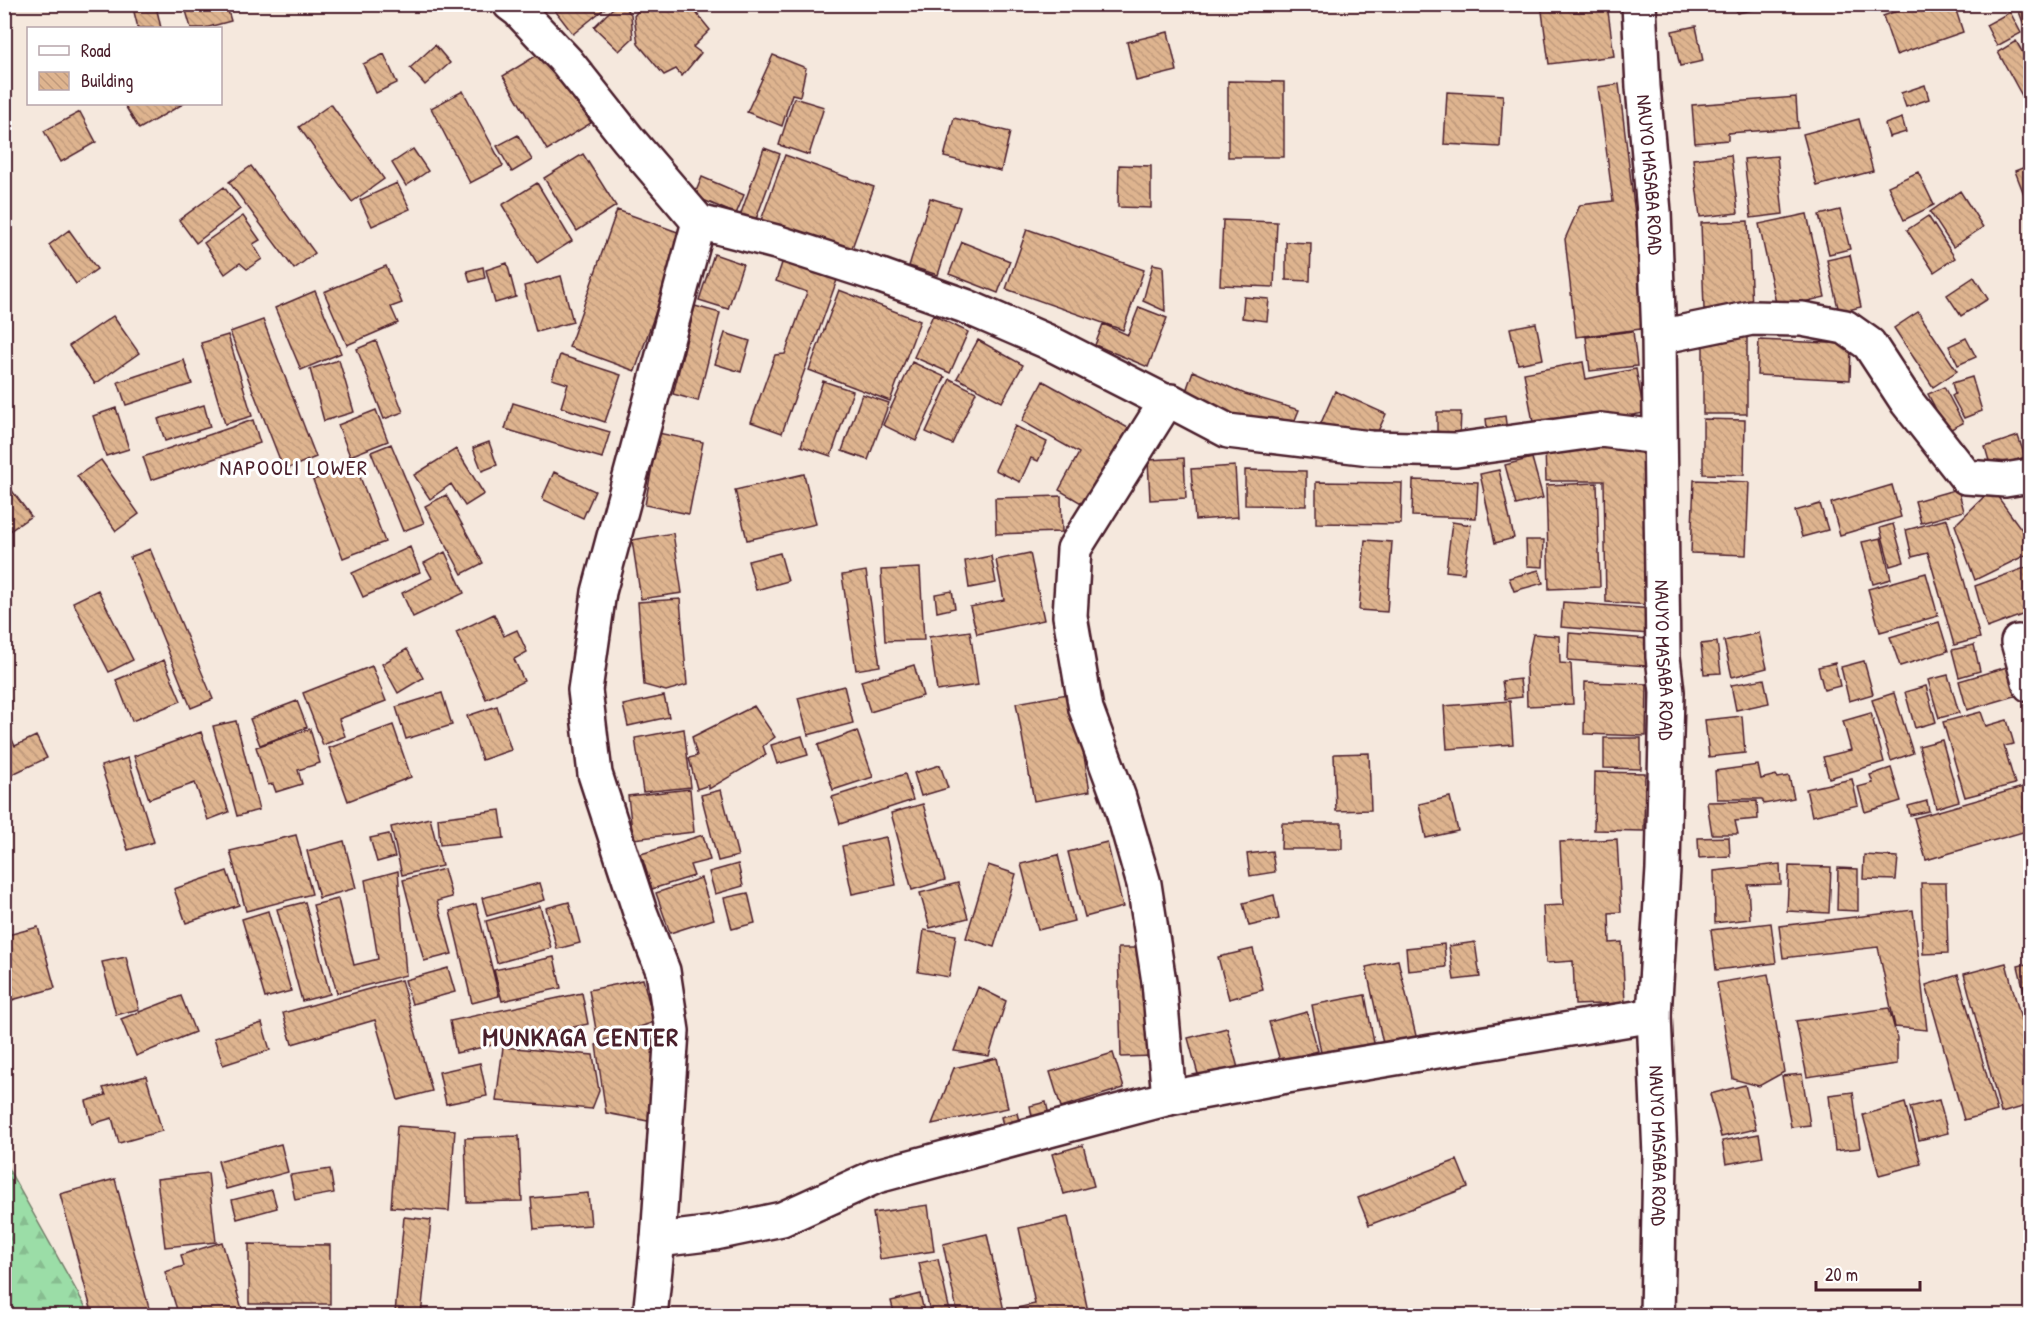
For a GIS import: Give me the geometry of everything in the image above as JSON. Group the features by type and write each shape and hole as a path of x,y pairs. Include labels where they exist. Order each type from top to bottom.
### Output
{"street":[{"path":"510,4 567,62 628,139 699,222 776,242 965,306 1046,341 1228,431 1370,448 1456,450 1601,430 1659,436"},
{"name":"NAUYO MASABA ROAD","path":"1639,4 1654,212 1659,337 1663,657 1667,692 1663,869 1654,1014 1660,1156 1657,1316"},
{"path":"650,1316 658,1240 672,1031 663,971 640,912 595,774 585,690 599,592 699,222"},
{"path":"1659,337 1752,318 1802,319 1845,327 1869,344 1906,402 1966,477 2005,480 2031,476"},
{"path":"1166,402 1074,549 1070,616 1086,709 1119,798 1144,884 1159,982 1169,1098"},
{"path":"2018,642 2031,686"},
{"path":"658,1240 715,1233 782,1219 877,1176 1169,1098 1654,1014"}],"green space":[{"path":"5,1163 90,1315 5,1315"}],"building":[{"path":"184,4 226,4 231,21 209,27 191,27"},
{"path":"550,4 610,4 573,34"},
{"path":"617,4 621,4 631,14 633,38 619,51 594,27"},
{"path":"643,4 689,4 710,30 693,47 701,53 682,76 676,69 664,75 638,44 634,16"},
{"path":"1398,4 1445,4 1445,7 1399,9"},
{"path":"1541,4 1607,4 1614,56 1549,64"},
{"path":"1683,4 1725,4 1684,12"},
{"path":"1735,4 1781,4 1737,13"},
{"path":"1916,4 1954,4 1963,32 1896,55 1883,16"},
{"path":"2030,4 2030,23 2024,25 2018,9"},
{"path":"156,6 161,27 138,27 134,12"},
{"path":"2010,12 2021,33 1997,46 1986,25"},
{"path":"1696,26 1703,61 1680,66 1672,31"},
{"path":"1168,32 1177,71 1136,81 1127,42"},
{"path":"2016,41 2030,65 2030,101 2026,103 1998,52"},
{"path":"435,45 450,63 425,85 410,68"},
{"path":"547,49 591,123 547,150 503,76"},
{"path":"384,54 397,83 376,93 363,64"},
{"path":"773,55 806,68 800,96 792,94 782,126 747,112"},
{"path":"1228,81 1284,82 1284,157 1228,157"},
{"path":"1619,84 1649,328 1576,337 1565,239 1580,205 1613,201 1598,87"},
{"path":"1925,85 1929,99 1906,107 1901,93"},
{"path":"463,91 503,166 470,183 431,108"},
{"path":"1447,92 1503,95 1500,147 1444,144"},
{"path":"1796,97 1798,128 1728,133 1728,140 1695,143 1692,105"},
{"path":"794,98 824,107 809,155 779,145"},
{"path":"331,104 384,179 352,202 299,127"},
{"path":"125,105 181,105 139,129"},
{"path":"80,112 96,142 61,162 44,131"},
{"path":"954,118 1010,132 1001,171 944,157"},
{"path":"1902,118 1906,132 1889,137 1885,124"},
{"path":"1859,119 1873,171 1817,186 1803,134"},
{"path":"518,135 532,160 512,172 497,146"},
{"path":"764,148 780,154 755,222 740,216"},
{"path":"413,149 428,171 406,186 392,163"},
{"path":"583,154 616,206 577,231 544,178"},
{"path":"785,155 874,187 849,256 760,223"},
{"path":"1731,155 1738,213 1700,217 1693,159"},
{"path":"1777,156 1783,214 1751,218 1744,159"},
{"path":"1119,165 1151,166 1151,208 1118,207"},
{"path":"2030,165 2030,200 2027,202 2015,171"},
{"path":"251,166 315,253 294,269 229,182"},
{"path":"1918,172 1934,205 1904,220 1888,186"},
{"path":"702,177 744,195 736,214 694,196"},
{"path":"397,183 410,209 372,226 360,200"},
{"path":"537,183 572,241 537,263 502,205"},
{"path":"224,187 240,209 196,243 179,220"},
{"path":"1960,191 1983,227 1953,247 1930,212"},
{"path":"930,198 960,207 938,275 909,266"},
{"path":"617,210 683,234 635,371 569,347"},
{"path":"1840,210 1850,249 1829,254 1819,215"},
{"path":"1807,214 1825,297 1777,308 1759,224"},
{"path":"243,216 260,240 253,244 262,259 247,269 240,263 225,274 204,243"},
{"path":"1928,216 1955,258 1934,272 1907,230"},
{"path":"1223,220 1277,222 1274,287 1220,285"},
{"path":"1748,221 1752,307 1704,309 1701,223"},
{"path":"1027,229 1144,270 1123,330 1006,289"},
{"path":"69,230 97,269 76,284 49,245"},
{"path":"962,242 1010,261 998,293 949,274"},
{"path":"1286,242 1311,243 1310,281 1286,280"},
{"path":"714,254 743,264 728,309 699,300"},
{"path":"1850,255 1861,307 1839,312 1827,260"},
{"path":"783,260 837,280 782,433 751,422 775,355 785,354 807,292 776,281"},
{"path":"507,263 516,297 495,303 486,270"},
{"path":"1153,264 1163,266 1165,311 1143,301"},
{"path":"386,266 402,303 391,307 398,323 347,345 324,292"},
{"path":"483,267 485,278 470,282 467,271"},
{"path":"561,276 573,322 536,332 524,286"},
{"path":"1974,277 1988,299 1961,316 1947,295"},
{"path":"839,290 920,321 890,401 809,370"},
{"path":"315,291 341,353 301,370 275,308"},
{"path":"1244,297 1269,299 1267,321 1242,318"},
{"path":"695,306 720,313 698,401 673,394"},
{"path":"1139,307 1167,318 1148,367 1095,345 1103,324 1128,335"},
{"path":"1918,312 1957,371 1933,387 1894,328"},
{"path":"933,315 968,332 950,373 914,357"},
{"path":"113,316 139,353 95,384 69,346"},
{"path":"263,320 316,457 284,470 230,332"},
{"path":"1536,323 1543,359 1518,364 1510,328"},
{"path":"1703,330 1747,330 1747,414 1703,414"},
{"path":"1633,331 1637,366 1590,371 1586,337"},
{"path":"725,333 750,341 741,372 715,364"},
{"path":"228,335 252,416 225,424 201,343"},
{"path":"1966,338 1976,357 1958,365 1949,346"},
{"path":"978,340 1023,365 1002,402 957,378"},
{"path":"1759,340 1851,344 1850,380 1757,375"},
{"path":"376,341 403,412 384,419 357,349"},
{"path":"560,355 621,375 605,422 561,407 568,384 552,379"},
{"path":"184,360 192,384 126,405 118,382"},
{"path":"339,360 354,412 324,421 310,369"},
{"path":"912,362 945,377 916,441 883,425"},
{"path":"1583,362 1586,379 1636,369 1644,413 1535,433 1524,373"},
{"path":"1193,371 1245,394 1299,410 1290,432 1235,423 1184,397"},
{"path":"1972,377 1982,411 1964,418 1952,396 1955,394 1952,383"},
{"path":"950,379 976,392 952,444 926,432"},
{"path":"823,381 853,391 831,456 801,446"},
{"path":"1043,381 1130,429 1088,507 1059,490 1079,453 1022,421"},
{"path":"1944,387 1963,423 1947,431 1928,394"},
{"path":"1335,391 1386,414 1371,446 1321,423"},
{"path":"862,394 889,403 868,460 842,451"},
{"path":"513,403 610,432 602,458 505,429"},
{"path":"204,405 210,427 165,441 158,419"},
{"path":"116,408 129,449 106,456 93,416"},
{"path":"376,410 388,441 350,456 338,425"},
{"path":"1437,412 1461,412 1460,435 1437,434"},
{"path":"1505,416 1507,431 1488,435 1486,419"},
{"path":"1703,419 1745,420 1744,475 1703,474"},
{"path":"253,420 260,443 151,480 143,457"},
{"path":"1015,426 1047,442 1038,461 1031,458 1020,482 995,470"},
{"path":"658,433 703,442 689,514 645,505"},
{"path":"2018,436 2025,457 1991,468 1985,447"},
{"path":"489,442 497,465 482,471 473,448"},
{"path":"391,444 424,523 403,531 371,452"},
{"path":"1649,444 1651,605 1606,602 1604,481 1546,481 1545,446"},
{"path":"456,449 484,494 465,506 451,484 430,499 414,475"},
{"path":"1184,458 1186,498 1150,500 1148,460"},
{"path":"1532,458 1543,498 1516,505 1505,465"},
{"path":"101,460 139,514 116,531 77,476"},
{"path":"355,464 385,542 343,558 313,480"},
{"path":"1235,466 1238,517 1195,520 1191,469"},
{"path":"1245,470 1306,471 1306,506 1245,505"},
{"path":"1499,470 1514,538 1495,543 1480,474"},
{"path":"554,472 595,491 583,518 542,499"},
{"path":"804,474 816,524 747,540 735,490"},
{"path":"4,480 31,516 4,535"},
{"path":"1413,480 1478,482 1476,518 1412,516"},
{"path":"1694,480 1749,482 1746,555 1691,553"},
{"path":"1316,482 1402,483 1401,524 1316,523"},
{"path":"1597,483 1600,587 1549,589 1546,485"},
{"path":"1892,485 1901,517 1840,535 1831,503"},
{"path":"1958,489 1964,511 1921,523 1915,501"},
{"path":"1992,489 2030,541 2030,553 1975,580 1955,525"},
{"path":"446,495 483,563 462,574 425,506"},
{"path":"1061,496 1062,532 996,534 995,498"},
{"path":"1820,504 1828,530 1802,537 1795,511"},
{"path":"1947,519 1980,638 1954,645 1928,553 1912,557 1906,530"},
{"path":"1452,522 1471,525 1464,573 1446,571"},
{"path":"1893,524 1904,562 1890,566 1880,528"},
{"path":"673,533 682,593 641,599 632,540"},
{"path":"1881,538 1891,579 1873,584 1862,542"},
{"path":"1365,540 1392,542 1387,612 1359,610"},
{"path":"1526,540 1544,540 1543,567 1527,566"},
{"path":"410,547 420,572 363,597 352,573"},
{"path":"150,549 213,699 191,708 130,557"},
{"path":"445,552 464,593 413,617 402,593 432,578 424,563"},
{"path":"780,553 788,581 756,590 748,561"},
{"path":"1030,553 1044,620 977,634 970,607 1004,600 996,560"},
{"path":"991,556 996,583 969,588 965,561"},
{"path":"2030,566 2030,612 1987,628 1975,586"},
{"path":"920,568 924,640 885,641 881,570"},
{"path":"1539,570 1543,583 1514,591 1509,578"},
{"path":"866,571 880,666 856,670 842,575"},
{"path":"1926,573 1938,616 1880,632 1868,589"},
{"path":"98,590 133,660 109,672 73,602"},
{"path":"952,591 955,608 937,612 935,594"},
{"path":"680,599 687,685 666,691 644,685 638,602"},
{"path":"1563,602 1652,609 1649,634 1561,627"},
{"path":"494,614 504,636 517,630 527,652 514,659 524,681 486,699 456,632"},
{"path":"1939,622 1948,651 1900,666 1890,637"},
{"path":"970,631 978,685 937,691 929,637"},
{"path":"1569,633 1649,639 1647,666 1568,660"},
{"path":"1759,633 1767,668 1732,677 1724,641"},
{"path":"1533,634 1559,636 1560,663 1571,664 1573,704 1527,706 1526,667"},
{"path":"1717,642 1721,673 1704,674 1701,644"},
{"path":"1974,645 1980,671 1959,677 1952,650"},
{"path":"407,649 423,678 398,693 382,664"},
{"path":"164,660 181,701 132,721 116,680"},
{"path":"1864,661 1873,694 1849,701 1841,667"},
{"path":"1835,663 1840,686 1824,690 1818,667"},
{"path":"914,665 923,696 870,712 861,681"},
{"path":"2014,665 2022,694 1967,710 1959,681"},
{"path":"372,666 386,701 339,719 345,736 323,745 303,693"},
{"path":"1948,675 1959,713 1939,718 1928,680"},
{"path":"1520,679 1522,697 1505,699 1502,681"},
{"path":"1764,679 1769,703 1736,710 1731,685"},
{"path":"1585,682 1647,684 1646,736 1584,734"},
{"path":"844,686 853,723 808,735 798,698"},
{"path":"1926,686 1936,722 1915,728 1905,692"},
{"path":"442,693 452,725 406,739 396,707"},
{"path":"1073,693 1090,791 1034,801 1016,703"},
{"path":"1894,693 1913,753 1891,761 1872,700"},
{"path":"664,696 669,717 628,726 623,705"},
{"path":"297,701 307,727 260,745 250,719"},
{"path":"1510,701 1513,744 1447,749 1444,706"},
{"path":"497,706 511,750 482,760 467,716"},
{"path":"754,706 775,737 763,746 766,755 709,789 709,785 697,789 689,758 697,756 692,737"},
{"path":"1981,712 1986,726 2007,720 2014,744 2004,746 2015,784 1965,797 1943,722"},
{"path":"1871,713 1884,762 1829,778 1823,757 1851,750 1843,721"},
{"path":"1742,716 1745,753 1709,757 1705,720"},
{"path":"236,721 259,810 237,816 213,726"},
{"path":"4,722 15,746 36,736 47,758 4,778"},
{"path":"393,725 411,777 348,801 329,748"},
{"path":"310,729 320,763 298,770 302,784 276,792 273,784 268,785 256,747"},
{"path":"684,729 691,787 643,792 635,738"},
{"path":"857,731 873,777 833,790 818,745"},
{"path":"201,732 229,812 208,820 195,783 149,799 134,756"},
{"path":"802,736 808,755 777,764 771,745"},
{"path":"1604,738 1641,738 1641,769 1604,768"},
{"path":"1942,740 1959,801 1936,808 1919,746"},
{"path":"1369,753 1371,810 1336,811 1334,754"},
{"path":"128,758 154,842 128,850 101,766"},
{"path":"940,765 948,788 921,796 914,773"},
{"path":"1758,765 1761,779 1776,775 1778,778 1789,776 1794,798 1764,804 1762,799 1717,799 1715,771"},
{"path":"1891,768 1901,801 1865,812 1858,787 1873,783 1870,775"},
{"path":"1595,772 1645,773 1644,831 1594,830"},
{"path":"905,774 913,800 840,824 832,797"},
{"path":"1852,779 1858,805 1812,816 1806,789"},
{"path":"2030,785 2030,830 1926,860 1914,818"},
{"path":"690,789 694,832 633,839 628,796"},
{"path":"721,790 738,856 718,861 701,795"},
{"path":"1450,797 1458,831 1426,838 1419,804"},
{"path":"1757,801 1758,819 1735,821 1738,834 1712,834 1707,802"},
{"path":"1927,801 1929,811 1910,815 1908,806"},
{"path":"923,804 945,880 912,890 891,813"},
{"path":"500,810 504,838 440,845 438,818"},
{"path":"430,818 442,866 402,875 391,827"},
{"path":"1282,823 1342,823 1342,849 1281,849"},
{"path":"389,834 395,857 377,862 370,838"},
{"path":"296,835 312,894 246,911 230,851"},
{"path":"703,835 710,860 690,865 694,876 652,889 641,854"},
{"path":"886,837 896,885 852,894 842,846"},
{"path":"1729,837 1730,856 1699,858 1698,838"},
{"path":"1617,839 1621,912 1609,913 1610,943 1622,942 1625,1003 1575,1005 1573,961 1546,963 1543,906 1563,905 1560,842"},
{"path":"344,841 356,888 319,898 307,851"},
{"path":"1107,842 1123,907 1085,917 1068,852"},
{"path":"1272,851 1275,872 1250,876 1247,854"},
{"path":"1058,855 1074,921 1038,930 1021,864"},
{"path":"1864,855 1898,857 1896,880 1863,879"},
{"path":"738,864 743,886 715,894 709,872"},
{"path":"1780,864 1781,884 1748,885 1750,919 1715,923 1714,871"},
{"path":"988,865 1016,874 994,947 966,938"},
{"path":"1789,866 1831,867 1829,913 1787,911"},
{"path":"1838,868 1858,869 1858,911 1837,910"},
{"path":"444,869 452,897 437,901 452,954 424,961 403,880"},
{"path":"227,871 239,905 186,923 174,889"},
{"path":"398,871 406,975 337,993 313,905 338,899 354,965 378,959 365,880"},
{"path":"701,878 714,919 670,933 656,893"},
{"path":"540,883 545,900 487,916 482,898"},
{"path":"958,883 968,918 930,928 920,893"},
{"path":"1921,883 1946,883 1948,953 1923,954"},
{"path":"748,893 755,923 732,929 724,898"},
{"path":"1274,895 1279,919 1249,926 1243,903"},
{"path":"305,902 330,994 302,1001 277,909"},
{"path":"569,902 580,943 557,949 546,908"},
{"path":"476,904 499,996 472,1003 450,911"},
{"path":"540,906 551,948 497,963 486,921"},
{"path":"1913,910 1927,1030 1895,1027 1878,947 1783,958 1779,926"},
{"path":"268,911 291,991 265,998 242,919"},
{"path":"1771,923 1776,963 1716,970 1711,930"},
{"path":"38,927 55,988 12,1000 4,975 4,936"},
{"path":"924,930 956,935 949,977 918,972"},
{"path":"1475,942 1480,977 1454,980 1449,946"},
{"path":"1444,944 1446,967 1408,971 1406,948"},
{"path":"1118,948 1151,948 1154,1056 1121,1057"},
{"path":"1253,949 1263,990 1229,999 1218,957"},
{"path":"126,957 139,1009 116,1015 102,962"},
{"path":"554,957 561,988 502,1001 494,970"},
{"path":"1398,960 1417,1040 1384,1048 1366,967"},
{"path":"2006,963 2030,1053 2030,1105 2001,1113 1964,974"},
{"path":"2030,963 2030,1016 2018,966"},
{"path":"448,968 455,992 412,1004 405,980"},
{"path":"1768,974 1784,1072 1759,1086 1733,1079 1717,983"},
{"path":"1958,975 1997,1111 1964,1120 1926,985"},
{"path":"643,979 654,1022 637,1028 639,1032 598,1041 589,990"},
{"path":"401,980 432,1091 398,1100 375,1020 292,1044 283,1013"},
{"path":"978,987 1006,1001 989,1056 954,1051"},
{"path":"582,993 588,1024 456,1053 450,1021"},
{"path":"1365,995 1375,1048 1322,1058 1312,1005"},
{"path":"181,996 195,1032 136,1056 121,1019"},
{"path":"1889,1008 1897,1038 1897,1064 1807,1077 1796,1021"},
{"path":"1307,1012 1318,1051 1280,1061 1269,1022"},
{"path":"262,1023 270,1050 223,1065 214,1038"},
{"path":"1227,1028 1238,1068 1199,1078 1188,1038"},
{"path":"651,1038 662,1079 651,1084 659,1105 649,1110 653,1122 606,1113 596,1045"},
{"path":"503,1047 593,1055 599,1091 592,1109 496,1101"},
{"path":"1113,1053 1124,1088 1061,1107 1050,1072"},
{"path":"997,1058 1008,1108 932,1124 954,1068"},
{"path":"480,1063 487,1096 446,1104 439,1072"},
{"path":"1802,1074 1810,1125 1791,1127 1782,1076"},
{"path":"146,1076 162,1131 119,1143 112,1118 92,1124 86,1101 106,1095 103,1088"},
{"path":"1745,1085 1756,1129 1721,1137 1710,1094"},
{"path":"1853,1092 1860,1148 1835,1151 1829,1095"},
{"path":"1939,1100 1948,1133 1919,1140 1910,1107"},
{"path":"1046,1102 1051,1124 1034,1127 1030,1106"},
{"path":"1905,1103 1921,1164 1879,1175 1863,1115"},
{"path":"1017,1113 1021,1129 1005,1133 1001,1117"},
{"path":"397,1126 455,1130 449,1211 391,1207"},
{"path":"1759,1134 1763,1157 1726,1164 1722,1141"},
{"path":"519,1136 522,1201 467,1202 465,1138"},
{"path":"281,1144 288,1172 226,1189 218,1161"},
{"path":"1083,1145 1094,1186 1064,1194 1052,1154"},
{"path":"1457,1160 1468,1187 1369,1225 1358,1198"},
{"path":"330,1169 334,1193 295,1200 290,1175"},
{"path":"208,1173 216,1242 165,1247 157,1179"},
{"path":"115,1179 151,1316 93,1316 60,1194"},
{"path":"272,1190 277,1208 237,1219 232,1200"},
{"path":"588,1193 591,1225 534,1229 531,1198"},
{"path":"928,1205 934,1251 880,1259 873,1213"},
{"path":"404,1217 431,1220 421,1316 395,1313"},
{"path":"1068,1217 1089,1316 958,1316 943,1244 987,1234 1004,1311 1035,1304 1019,1228"},
{"path":"222,1242 242,1309 220,1316 179,1316 165,1272 184,1266 181,1255"},
{"path":"249,1244 330,1245 330,1304 249,1304"},
{"path":"938,1259 951,1316 931,1316 919,1263"},
{"path":"920,1294 925,1316 895,1316 891,1301"}],"district":[{"name":"NAPOOLI LOWER","path":"294,467"},
{"name":"MUNKAGA CENTER","path":"581,1037"}]}
